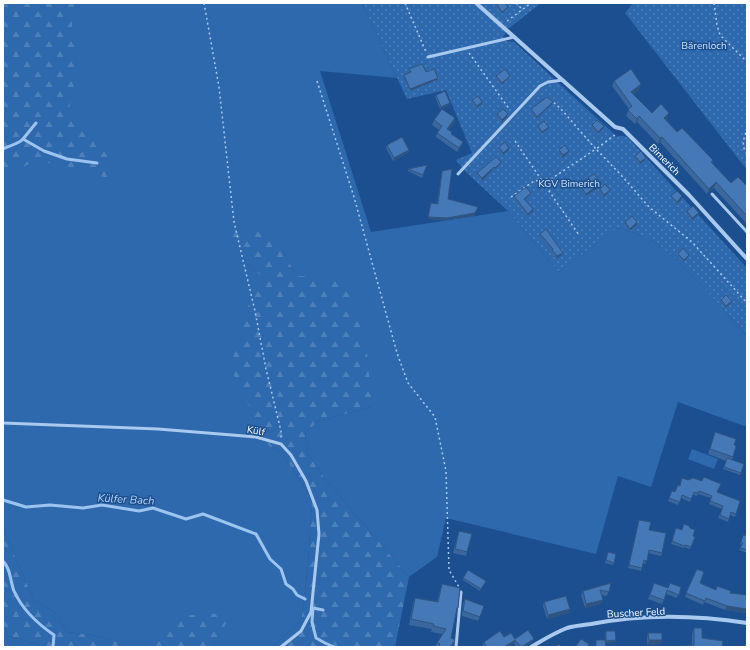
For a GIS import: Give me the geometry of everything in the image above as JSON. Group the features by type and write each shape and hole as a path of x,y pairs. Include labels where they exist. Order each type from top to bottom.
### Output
{"street":[{"name":"Bimerich","path":"476,3 615,127 623,129 689,195 747,259"},
{"name":"Buscher Feld","path":"531,647 553,634 568,628 618,619 723,619 747,623"}],"lane":[{"path":"428,57 514,38"},
{"path":"458,174 540,86 548,82 563,80"},
{"path":"712,194 747,232"},
{"name":"Külf","path":"3,423 158,429 224,434 256,438 281,444"},
{"path":"281,444 291,456 306,481 318,510 319,534 311,612 301,631 281,647"},
{"path":"456,647 462,592"}],"path":[{"path":"204,3 219,87 234,222 281,431 281,444"},
{"path":"406,3 428,57"},
{"path":"516,3 522,9"},
{"path":"501,26 531,3"},
{"path":"714,3 717,26 720,35 747,62"},
{"path":"466,48 513,115"},
{"path":"317,81 354,197 408,383 435,417 446,471 449,570 462,592"},
{"path":"549,98 560,108 649,207 692,242 747,303"},
{"path":"747,128 743,146 747,153"},
{"path":"511,197 534,181 551,179 614,135"},
{"path":"515,141 579,235"}],"green space":[{"path":"3,3 362,3 397,78 320,71 371,232 508,211 559,272 617,228 641,235 656,243 684,267 747,336 747,427 678,402 651,487 618,476 596,554 446,518 437,557 409,577 325,479 308,454 305,434 318,421 372,407 281,248 238,253 266,281 269,446 282,453 312,499 308,567 301,621 272,647 213,647 231,613 151,639 151,647 121,647 118,641 92,635 67,632 54,612 34,600 3,529"},
{"path":"3,3 76,3 70,38 81,46 69,109 100,137 116,180 37,160 3,177"},
{"name":"KGV Bimerich","path":"362,3 541,3 508,29 503,37 505,41 514,42 616,137 623,136 629,139 747,268 747,336 684,267 656,243 641,235 617,228 559,272 508,211 466,172 456,160 472,153 446,90 407,99"},
{"name":"Bärenloch","path":"633,3 747,3 747,170 625,13"},
{"path":"227,231 258,232 281,248 297,276 344,278 366,342 372,407 318,421 305,434 308,454 325,479 409,577 395,647 272,647 301,621 308,567 312,499 282,453 269,446 230,367 252,294 266,281 238,253"},
{"path":"692,449 718,459 714,469 688,459"},
{"path":"3,529 34,600 54,612 67,632 92,635 118,641 121,647 38,647 39,644 7,636 3,643"},
{"path":"232,613 213,647 151,647 151,639 166,622 190,615"},
{"path":"7,636 39,644 38,647 3,647 3,643"}],"building":[{"path":"505,3 508,7 502,12 497,4"},
{"path":"422,64 426,72 434,69 438,78 410,89 404,75 411,72 409,69"},
{"path":"505,69 510,76 502,83 496,76"},
{"path":"631,69 641,84 631,92 652,113 661,104 669,113 664,118 677,132 682,128 713,160 711,162 731,183 738,177 747,186 747,216 716,182 709,189 662,137 660,138 639,116 637,119 628,110 632,106 614,81"},
{"path":"445,91 450,103 441,107 436,95"},
{"path":"478,96 482,102 477,106 472,100"},
{"path":"547,97 553,102 537,117 531,109"},
{"path":"442,109 455,118 447,129 452,132 451,134 463,142 459,148 437,133 442,126 434,120"},
{"path":"503,109 508,114 502,120 497,114"},
{"path":"597,120 604,126 598,132 592,125"},
{"path":"544,121 549,127 542,132 538,126"},
{"path":"402,137 409,150 394,158 387,145"},
{"path":"505,142 509,148 503,153 499,147"},
{"path":"565,145 569,151 563,155 559,150"},
{"path":"641,151 646,158 640,162 635,156"},
{"path":"496,157 501,162 482,178 477,173"},
{"path":"427,165 423,175 408,169"},
{"path":"452,169 448,199 478,207 475,213 447,218 428,217 431,203 438,204 442,171"},
{"path":"594,174 601,183 586,194 579,184"},
{"path":"605,184 610,190 604,195 600,189"},
{"path":"526,187 531,193 524,199 533,209 528,214 514,196"},
{"path":"677,191 682,196 677,202 671,196"},
{"path":"693,206 699,213 692,218 687,211"},
{"path":"632,216 637,222 630,229 625,222"},
{"path":"546,229 563,253 557,256 540,234"},
{"path":"683,248 689,255 684,260 678,254"},
{"path":"726,295 732,301 726,306 721,300"},
{"path":"715,432 736,439 733,457 710,449"},
{"path":"727,458 744,464 741,473 724,467"},
{"path":"704,477 721,484 717,492 740,501 736,514 731,512 729,519 720,515 723,506 710,501 712,496 699,491 698,493 694,492 691,499 682,495 680,502 669,498 672,491 675,492 678,485 680,486 682,478 688,480 693,478 702,481"},
{"path":"639,520 651,522 649,530 666,533 662,553 649,550 647,561 644,560 642,568 629,565"},
{"path":"684,524 695,530 693,536 695,537 691,547 672,541 676,528 682,530"},
{"path":"459,531 472,534 467,552 455,549"},
{"path":"747,531 747,550 740,548 743,543 741,542 743,535 745,536"},
{"path":"608,552 616,554 614,563 606,560"},
{"path":"697,569 704,572 700,583 716,590 717,586 731,591 730,593 747,595 747,609 727,606 706,598 705,601 686,593"},
{"path":"468,570 486,581 481,589 463,578"},
{"path":"611,583 609,592 600,590 603,600 586,604 583,591"},
{"path":"654,583 668,588 670,583 681,587 679,595 667,590 664,600 650,595"},
{"path":"442,584 460,588 458,608 451,638 455,640 450,647 438,647 440,644 437,643 446,629 433,626 434,624 411,619 415,598 438,602"},
{"path":"566,596 570,609 548,615 544,602"},
{"path":"465,599 484,606 480,617 463,611"},
{"path":"694,628 702,628 702,638 723,641 722,647 681,647 694,645"},
{"path":"528,630 534,639 521,647 515,640 504,647 485,647 484,642 500,631 504,637 511,633 515,639"},
{"path":"606,631 615,631 616,640 606,641"},
{"path":"648,633 662,633 662,640 649,640"},
{"path":"581,639 589,644 587,647 576,646"},
{"path":"596,640 605,640 606,647 596,647"}],"waterway":[{"path":"23,139 36,123"},
{"path":"3,149 18,143 23,139 44,151 67,159 97,163"},
{"name":"Külfer Bach","path":"3,500 26,507 50,505 83,508 102,505 139,511 153,508 186,519 203,514 256,534 270,559 281,569 286,584 293,589 297,595 305,599"},
{"path":"3,561 9,571 14,591 21,604 36,621 54,635 53,647"},
{"name":"Külfer Bach","path":"323,610 313,608 312,622 316,638 334,647"}]}
